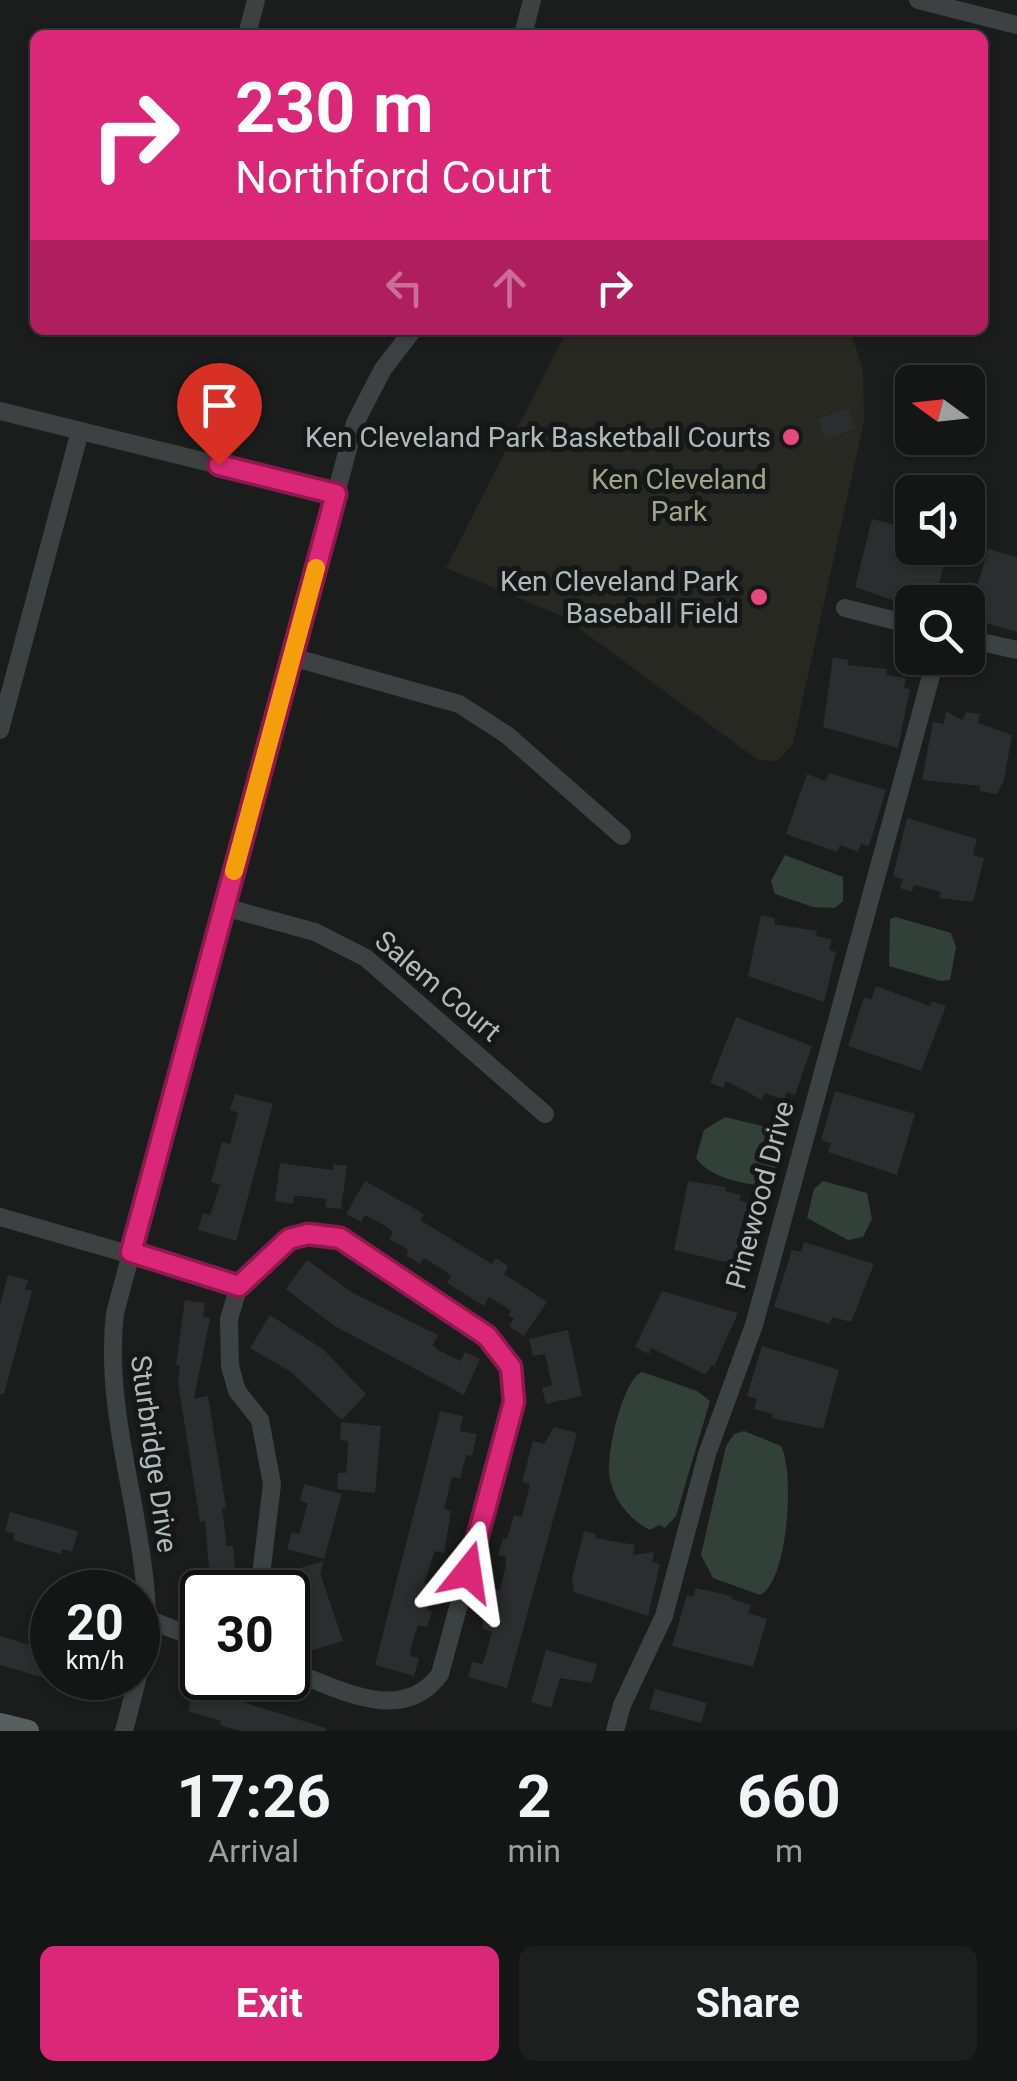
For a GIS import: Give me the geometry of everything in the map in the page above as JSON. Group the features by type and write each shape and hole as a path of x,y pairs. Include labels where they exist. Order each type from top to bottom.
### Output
{"main road":[{"path":"0,1724 28,1731"}],"street":[{"path":"249,30 256,0"},
{"path":"524,30 532,0"},
{"path":"918,0 1017,24"},
{"path":"996,20 998,0"},
{"name":"Sturbridge Drive","path":"140,1570 112,1374 115,1313 336,494 367,394 408,335"},
{"path":"0,411 336,494"},
{"path":"0,730 6,681 80,431"},
{"path":"845,608 895,621"},
{"path":"985,642 1017,650"},
{"path":"292,657 460,704 507,735 622,836"},
{"name":"Pinewood Drive","path":"616,1731 622,1705 664,1616 707,1454 754,1325 932,675"},
{"name":"Salem Court","path":"224,906 315,932 366,958 545,1114"},
{"path":"0,1217 239,1286"},
{"path":"262,1570 272,1484 260,1420 237,1391 230,1366 229,1319 239,1286 289,1239 308,1234 340,1238 487,1336 511,1367 514,1402 440,1674 432,1686 420,1695 391,1702 310,1677"},
{"name":"Sturbridge Drive","path":"124,1731 132,1700"}],"green space":[{"name":"Ken Cleveland Park","path":"564,335 852,335 863,369 864,421 793,744 778,761 758,760 562,616 446,568"}],"shaded area":[{"path":"785,855 843,877 843,901 835,908 813,907 775,894 771,881"},
{"path":"896,917 951,933 956,947 950,980 889,966 890,919"},
{"path":"725,1117 766,1127 780,1137 778,1162 766,1185 727,1179 696,1158 704,1130"},
{"path":"823,1181 867,1193 872,1219 863,1237 848,1240 807,1218 814,1189"},
{"path":"642,1372 697,1391 710,1401 676,1516 665,1528 659,1525 650,1530 620,1503 609,1469 622,1404"},
{"path":"744,1431 781,1446 788,1478 783,1549 770,1586 760,1595 713,1578 701,1555 726,1446 734,1434"}],"building":[{"path":"848,409 855,429 826,439 818,419"},
{"path":"872,519 895,525 895,565 944,565 938,585 895,585 895,601 855,587"},
{"path":"988,549 1017,557 1017,632 985,623 985,585 968,585 978,584"},
{"path":"833,657 848,660 847,665 887,669 886,675 906,678 904,688 910,689 898,748 823,727"},
{"path":"946,711 962,720 966,712 980,714 978,723 1012,735 1004,780 997,794 979,791 980,786 922,780 933,722 944,724"},
{"path":"829,773 886,790 869,846 861,844 858,852 840,845 837,852 786,834 807,774 826,781"},
{"path":"907,818 977,839 973,855 984,858 973,902 939,898 941,892 914,885 912,892 900,888 903,879 893,876"},
{"path":"761,915 775,918 774,924 817,931 816,936 832,939 829,950 836,952 824,1002 748,976"},
{"path":"876,986 930,1006 932,1001 946,1006 921,1071 848,1046 864,997 871,1000"},
{"path":"736,1017 812,1046 795,1095 787,1092 784,1100 765,1093 762,1100 726,1081 723,1088 710,1083"},
{"path":"835,1091 915,1114 897,1175 828,1152 831,1143 821,1140"},
{"path":"235,1094 273,1104 236,1241 198,1230 203,1213 210,1215 220,1185 211,1182 222,1142 230,1144 238,1113 230,1110"},
{"path":"280,1163 333,1170 333,1164 347,1166 341,1209 325,1207 326,1199 294,1196 293,1204 275,1201"},
{"path":"365,1181 424,1214 420,1220 492,1264 496,1258 508,1266 504,1274 547,1302 524,1336 509,1326 514,1319 508,1315 511,1311 489,1297 484,1306 447,1283 451,1276 424,1258 420,1264 406,1255 409,1250 389,1239 393,1232 387,1227 365,1215 361,1222 346,1214"},
{"path":"688,1181 726,1187 725,1191 741,1195 740,1201 759,1205 756,1217 763,1219 751,1268 674,1250"},
{"path":"804,1242 874,1264 851,1322 832,1317 830,1324 774,1307 792,1250 801,1252"},
{"path":"307,1260 353,1293 438,1335 433,1345 438,1350 461,1361 465,1352 480,1359 464,1395 333,1325 286,1289"},
{"path":"8,1275 28,1280 25,1289 32,1291 4,1394 0,1394 0,1305"},
{"path":"662,1291 738,1313 714,1367 711,1365 706,1375 651,1348 649,1354 635,1347"},
{"path":"185,1300 205,1303 203,1317 210,1318 194,1399 208,1396 226,1508 222,1508 227,1546 233,1546 235,1570 209,1570 205,1521 200,1522 178,1382 180,1366 176,1365"},
{"path":"270,1315 324,1350 366,1394 342,1420 291,1372 250,1348"},
{"path":"568,1330 582,1396 546,1404 542,1388 552,1385 545,1354 533,1356 529,1339"},
{"path":"762,1346 839,1370 823,1429 772,1418 773,1414 754,1409 757,1399 747,1396"},
{"path":"440,1411 463,1416 460,1431 477,1434 472,1456 466,1455 460,1479 452,1477 444,1509 451,1511 444,1553 435,1551 424,1583 434,1585 427,1609 432,1611 427,1627 418,1625 410,1650 411,1656 419,1658 414,1676 375,1665"},
{"path":"341,1422 381,1426 375,1493 337,1489 338,1473 346,1473 348,1448 348,1441 340,1440"},
{"path":"554,1427 577,1433 507,1688 468,1677 472,1662 482,1664 492,1632 482,1629 486,1602 490,1587 500,1590 506,1565 506,1557 498,1555 503,1538 507,1539 514,1515 522,1517 530,1484 522,1482 533,1441 544,1444"},
{"path":"304,1484 342,1494 324,1559 287,1549 292,1532 299,1534 308,1503 300,1501"},
{"path":"10,1512 78,1531 72,1552 62,1549 61,1554 13,1540 15,1534 5,1531"},
{"path":"584,1531 596,1534 595,1538 635,1545 633,1555 654,1552 652,1562 660,1564 648,1616 574,1592 572,1578"},
{"path":"324,1561 320,1573 343,1641 310,1651 310,1570 293,1570"},
{"path":"696,1588 732,1596 731,1599 751,1605 748,1613 767,1619 753,1667 672,1646 687,1595 693,1597"},
{"path":"0,1636 30,1645 30,1674 0,1665"},
{"path":"546,1650 597,1664 592,1683 560,1678 551,1708 531,1702"},
{"path":"655,1689 707,1703 701,1723 649,1709"},
{"path":"191,1700 236,1700 326,1731 240,1731 188,1711"}],"slow traffic":[{"path":"234,871 316,568"}],"place":[{"name":"Ken Cleveland Park Basketball Courts","path":"791,437"},
{"name":"Ken Cleveland Park Baseball Field","path":"759,597"}],"route":[{"path":"219,465 336,494 131,1252 239,1286 289,1239 308,1234 340,1238 487,1336 511,1367 514,1402 468,1572"}]}
